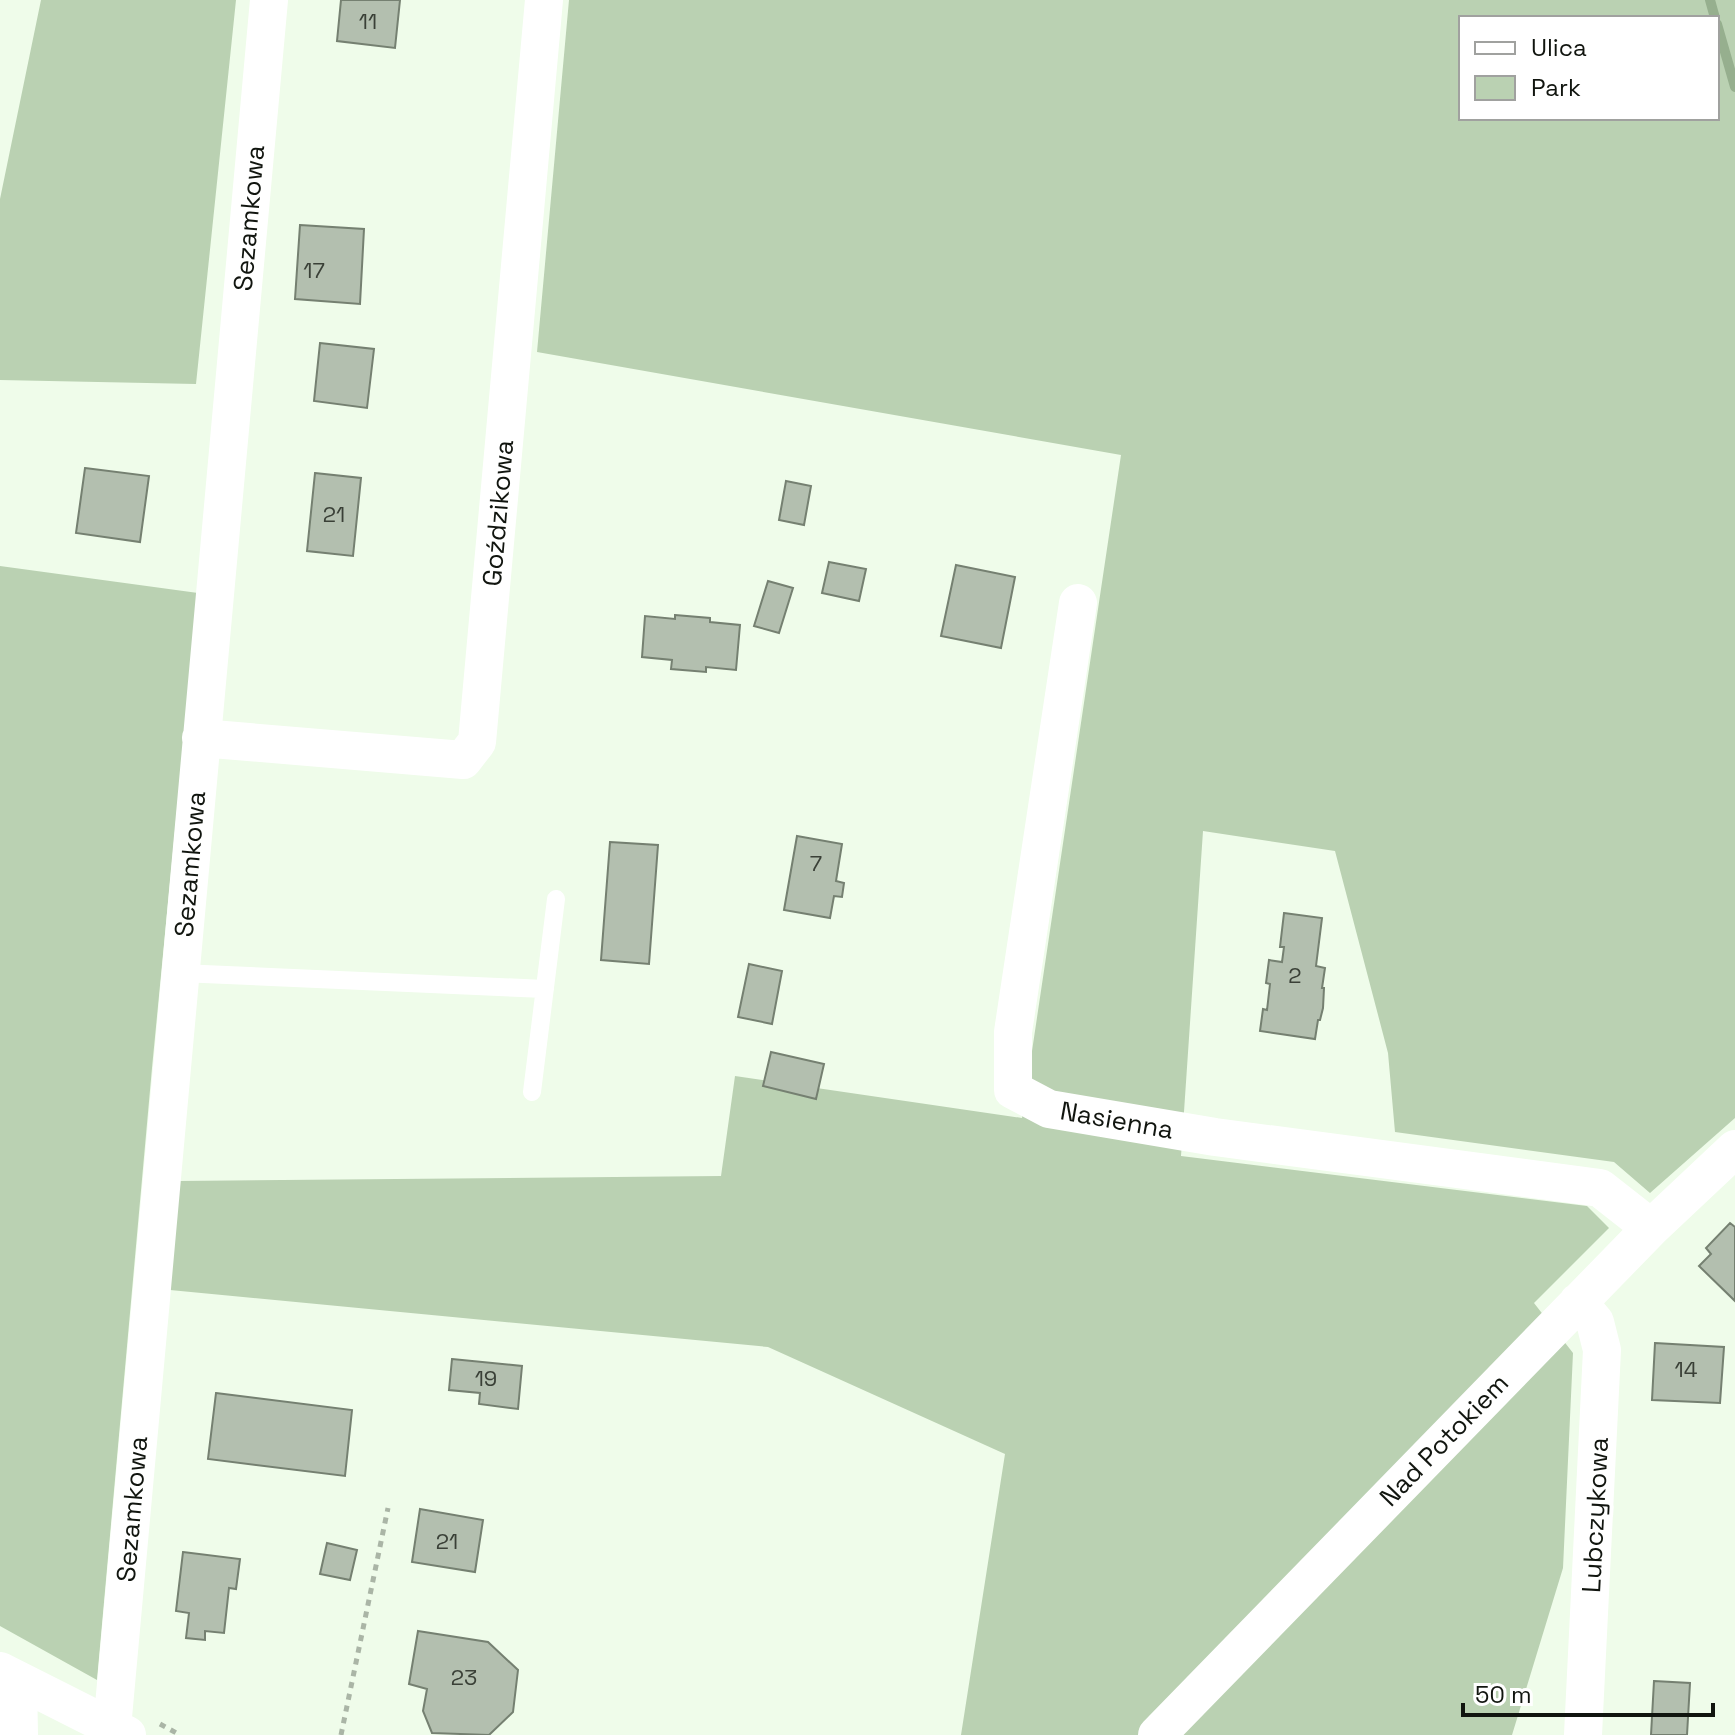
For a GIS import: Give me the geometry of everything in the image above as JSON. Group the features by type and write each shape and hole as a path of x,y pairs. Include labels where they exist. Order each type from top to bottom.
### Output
{"street":[{"name":"Sezamkowa","path":"120,1731 180,973 269,0"},
{"name":"Goździkowa","path":"201,738 463,760 477,742 544,0"},
{"name":"Nasienna","path":"1078,603 1013,1032 1013,1090 1049,1109 1215,1137 1600,1188 1651,1228"},
{"name":"Nad Potokiem","path":"1157,1735 1578,1302 1735,1149"},
{"name":"Lubczykowa","path":"1578,1302 1595,1322 1602,1350 1583,1735"},
{"path":"9,1676 120,1731"},
{"path":"9,1676 19,1735"}],"lane":[{"path":"532,1092 556,899"},
{"path":"180,973 545,989"}],"path":[{"path":"341,1735 388,1508"}],"green space":[{"path":"41,0 236,0 196,384 0,380 0,199"},
{"path":"569,0 1735,0 1735,1118 1650,1193 1614,1162 1395,1132 1388,1053 1335,851 1203,831 1181,1156 1587,1206 1609,1228 1534,1303 1573,1353 1563,1568 1512,1735 961,1735 1005,1454 768,1347 170,1290 179,1181 721,1176 735,1076 1022,1118 1121,455 537,352"},
{"path":"0,566 198,593 97,1680 0,1626"}],"building":[{"path":"341,0 400,0 395,48 337,41"},
{"path":"300,225 364,229 360,304 295,299"},
{"path":"320,343 374,349 367,408 314,401"},
{"path":"85,468 149,476 140,542 76,533"},
{"path":"315,473 361,478 353,556 307,551"},
{"path":"786,481 811,486 804,525 779,520"},
{"path":"829,562 866,569 859,601 822,593"},
{"path":"956,565 1015,577 1001,648 941,636"},
{"path":"768,581 793,588 779,633 754,626"},
{"path":"675,615 740,625 736,670 706,667 706,672 671,669 672,660 642,657 645,616 675,619"},
{"path":"797,836 842,844 836,881 844,883 842,897 834,896 830,918 784,910"},
{"path":"610,842 658,845 649,964 601,960"},
{"path":"1284,913 1322,918 1316,966 1325,968 1323,1008 1315,1039 1260,1031 1263,1009 1267,1010 1269,960 1282,962 1284,947 1280,947"},
{"path":"749,964 782,971 772,1024 738,1017"},
{"path":"771,1052 824,1064 816,1099 763,1086"},
{"path":"1730,1223 1735,1227 1735,1301 1699,1266 1711,1254 1706,1248"},
{"path":"1655,1343 1724,1347 1720,1403 1652,1400"},
{"path":"452,1359 522,1366 518,1409 479,1404 480,1393 449,1390"},
{"path":"216,1393 352,1410 345,1476 208,1459"},
{"path":"420,1509 483,1520 475,1572 412,1562"},
{"path":"327,1543 357,1550 350,1580 320,1574"},
{"path":"183,1552 240,1559 236,1589 229,1588 224,1633 205,1631 205,1640 186,1638 189,1613 176,1611"},
{"path":"418,1631 488,1642 518,1670 513,1712 489,1735 432,1733 423,1711 427,1689 409,1684"},
{"path":"1654,1681 1690,1683 1687,1735 1651,1735"}],"waterway":[{"path":"1710,0 1714,16"},
{"path":"1719,31 1735,87"}]}
